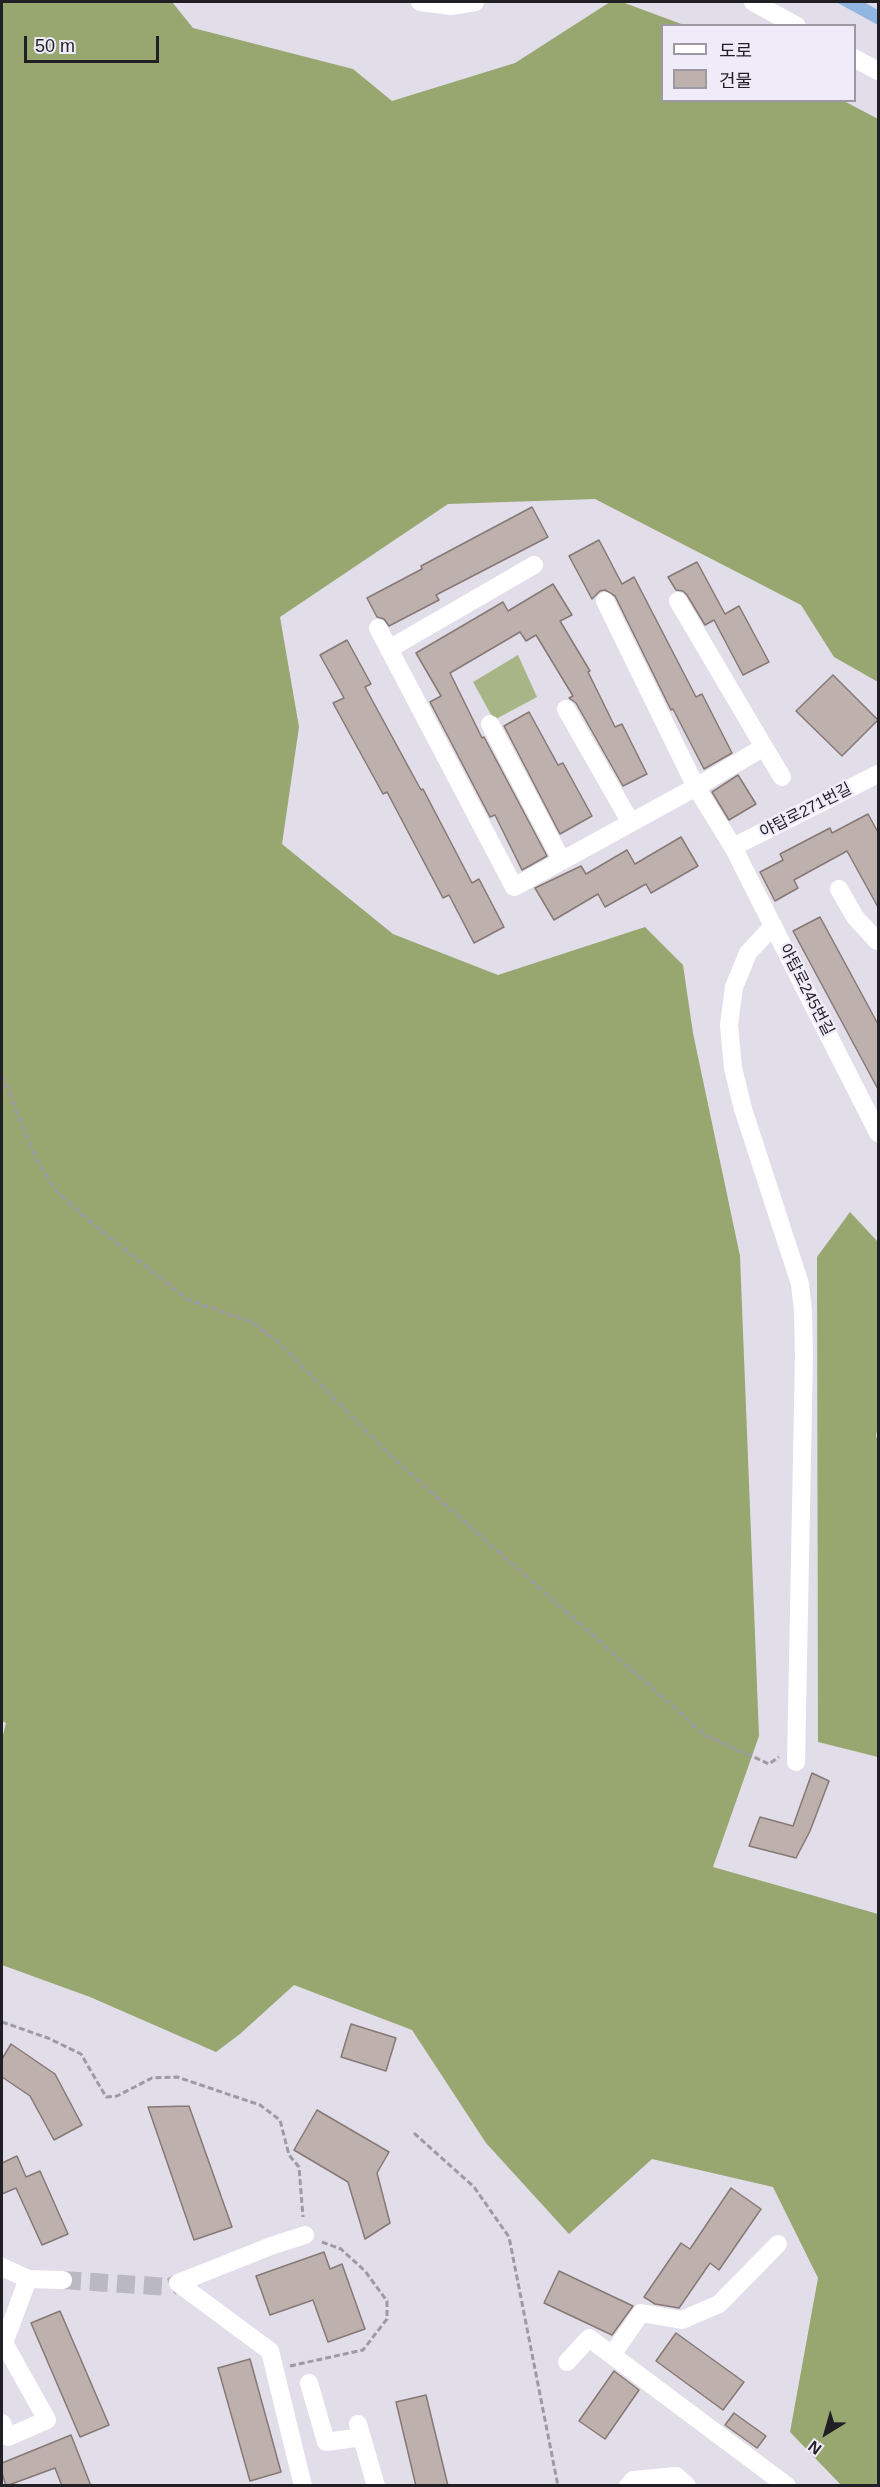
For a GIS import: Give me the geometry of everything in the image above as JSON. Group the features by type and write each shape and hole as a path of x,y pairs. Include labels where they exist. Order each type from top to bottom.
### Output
{"street":[{"path":"420,2 452,6 475,2"},
{"path":"753,2 793,24"},
{"path":"856,59 879,71"},
{"path":"389,649 534,565"},
{"name":"야탑로245번길","path":"605,601 696,787 733,847 879,1133"},
{"path":"678,601 783,777"},
{"path":"378,628 514,887 764,747"},
{"path":"566,709 631,823"},
{"path":"490,724 562,861"},
{"name":"야탑로271번길","path":"733,847 879,774"},
{"path":"839,889 855,918 878,941"},
{"path":"773,926 748,952 734,987 729,1025 733,1068 743,1109 800,1284 803,1311 804,1367 796,1754"},
{"path":"303,2486 270,2351 178,2283 305,2235"},
{"path":"612,2355 641,2313 682,2320 718,2304 778,2244"},
{"path":"2,2267 28,2279 63,2280"},
{"path":"4,2433 47,2420 3,2343 28,2279"},
{"path":"567,2362 589,2338 696,2416 780,2484"},
{"path":"309,2383 326,2442 360,2431 376,2486"},
{"path":"628,2486 633,2480 676,2476 687,2486"}],"path":[{"path":"2,1075 38,1161 57,1192 93,1224 188,1300 252,1323 278,1342 394,1459 705,1735 769,1764 796,1754"},
{"path":"2,2022 48,2038 81,2054 106,2097 117,2096 152,2078 177,2077 260,2105 280,2120 289,2155 299,2167 305,2235 341,2250 365,2271 387,2301 387,2319 363,2350 274,2369"},
{"path":"414,2133 474,2187 509,2237 558,2486"}],"green space":[{"path":"2,2 172,2 193,28 353,69 392,101 515,63 610,2 622,2 681,24 661,24 661,102 846,102 878,119 878,682 834,657 801,605 595,499 448,504 280,617 299,727 282,844 393,934 498,975 645,927 683,965 693,1033 740,1256 759,1736 713,1867 878,1914 878,2485 841,2485 790,2432 818,2278 773,2187 652,2159 569,2234 486,2143 412,2030 294,1985 240,2034 216,2052 90,1997 2,1965 2,1739 6,1723 2,1721"},
{"path":"518,655 537,697 494,720 473,682"},
{"path":"850,1212 878,1242 878,1425 876,1436 878,1441 878,1757 818,1742 817,1257"}],"water":[{"path":"836,2 864,2 878,10 878,25"}],"building":[{"path":"532,507 548,537 436,595 439,600 389,626 384,619 377,617 367,598 422,569 421,566"},
{"path":"599,540 622,584 634,577 696,697 702,694 732,753 704,769 673,709 671,710 615,596 605,590 600,591 592,599 569,556"},
{"path":"697,562 725,614 739,606 769,662 743,675 714,620 705,625 687,595 683,591 676,590 668,577"},
{"path":"553,584 572,615 560,621 590,671 588,672 615,727 622,724 647,774 623,786 576,703 569,698 573,696 536,635 526,641 520,632 450,673 482,738 484,737 547,856 522,870 495,815 490,817 430,702 441,696 416,653 503,602 508,611"},
{"path":"347,640 371,684 365,687 421,790 423,789 472,883 479,879 504,927 474,943 449,895 443,898 387,792 383,794 333,703 344,698 320,655"},
{"path":"833,675 878,720 842,756 796,711"},
{"path":"529,712 558,765 563,763 592,816 560,834 504,726"},
{"path":"738,775 756,804 729,820 712,792"},
{"path":"868,814 879,834 879,909 847,851 794,880 798,888 775,901 760,872 783,860 780,854 830,828 832,833"},
{"path":"681,837 698,866 651,893 646,884 605,907 598,894 554,920 535,888 581,866 586,874 627,850 635,864"},
{"path":"820,917 879,1026 879,1091 793,931"},
{"path":"812,1773 829,1781 810,1831 796,1858 749,1846 760,1817 793,1826"},
{"path":"351,2024 396,2038 386,2071 341,2057"},
{"path":"11,2044 55,2074 82,2125 54,2140 30,2096 2,2077 2,2059"},
{"path":"189,2106 232,2227 194,2240 148,2107"},
{"path":"317,2110 389,2152 377,2173 390,2223 365,2239 348,2182 294,2150"},
{"path":"17,2156 26,2177 40,2171 68,2234 42,2245 16,2188 2,2194 2,2163"},
{"path":"731,2188 761,2209 719,2270 710,2263 679,2308 655,2304 644,2297 681,2243 690,2249"},
{"path":"324,2252 330,2269 342,2264 365,2329 328,2342 313,2300 270,2315 256,2276"},
{"path":"559,2271 633,2306 612,2335 544,2303"},
{"path":"60,2311 109,2425 80,2437 31,2323"},
{"path":"676,2333 744,2382 723,2410 656,2361"},
{"path":"250,2359 281,2472 250,2481 218,2368"},
{"path":"614,2371 639,2390 605,2439 579,2421"},
{"path":"426,2395 448,2486 416,2486 396,2402"},
{"path":"734,2413 766,2436 757,2448 725,2425"},
{"path":"71,2435 91,2486 62,2486 55,2468 6,2486 2,2463"}],"tunnel":[{"path":"63,2280 170,2287 178,2283"}]}
